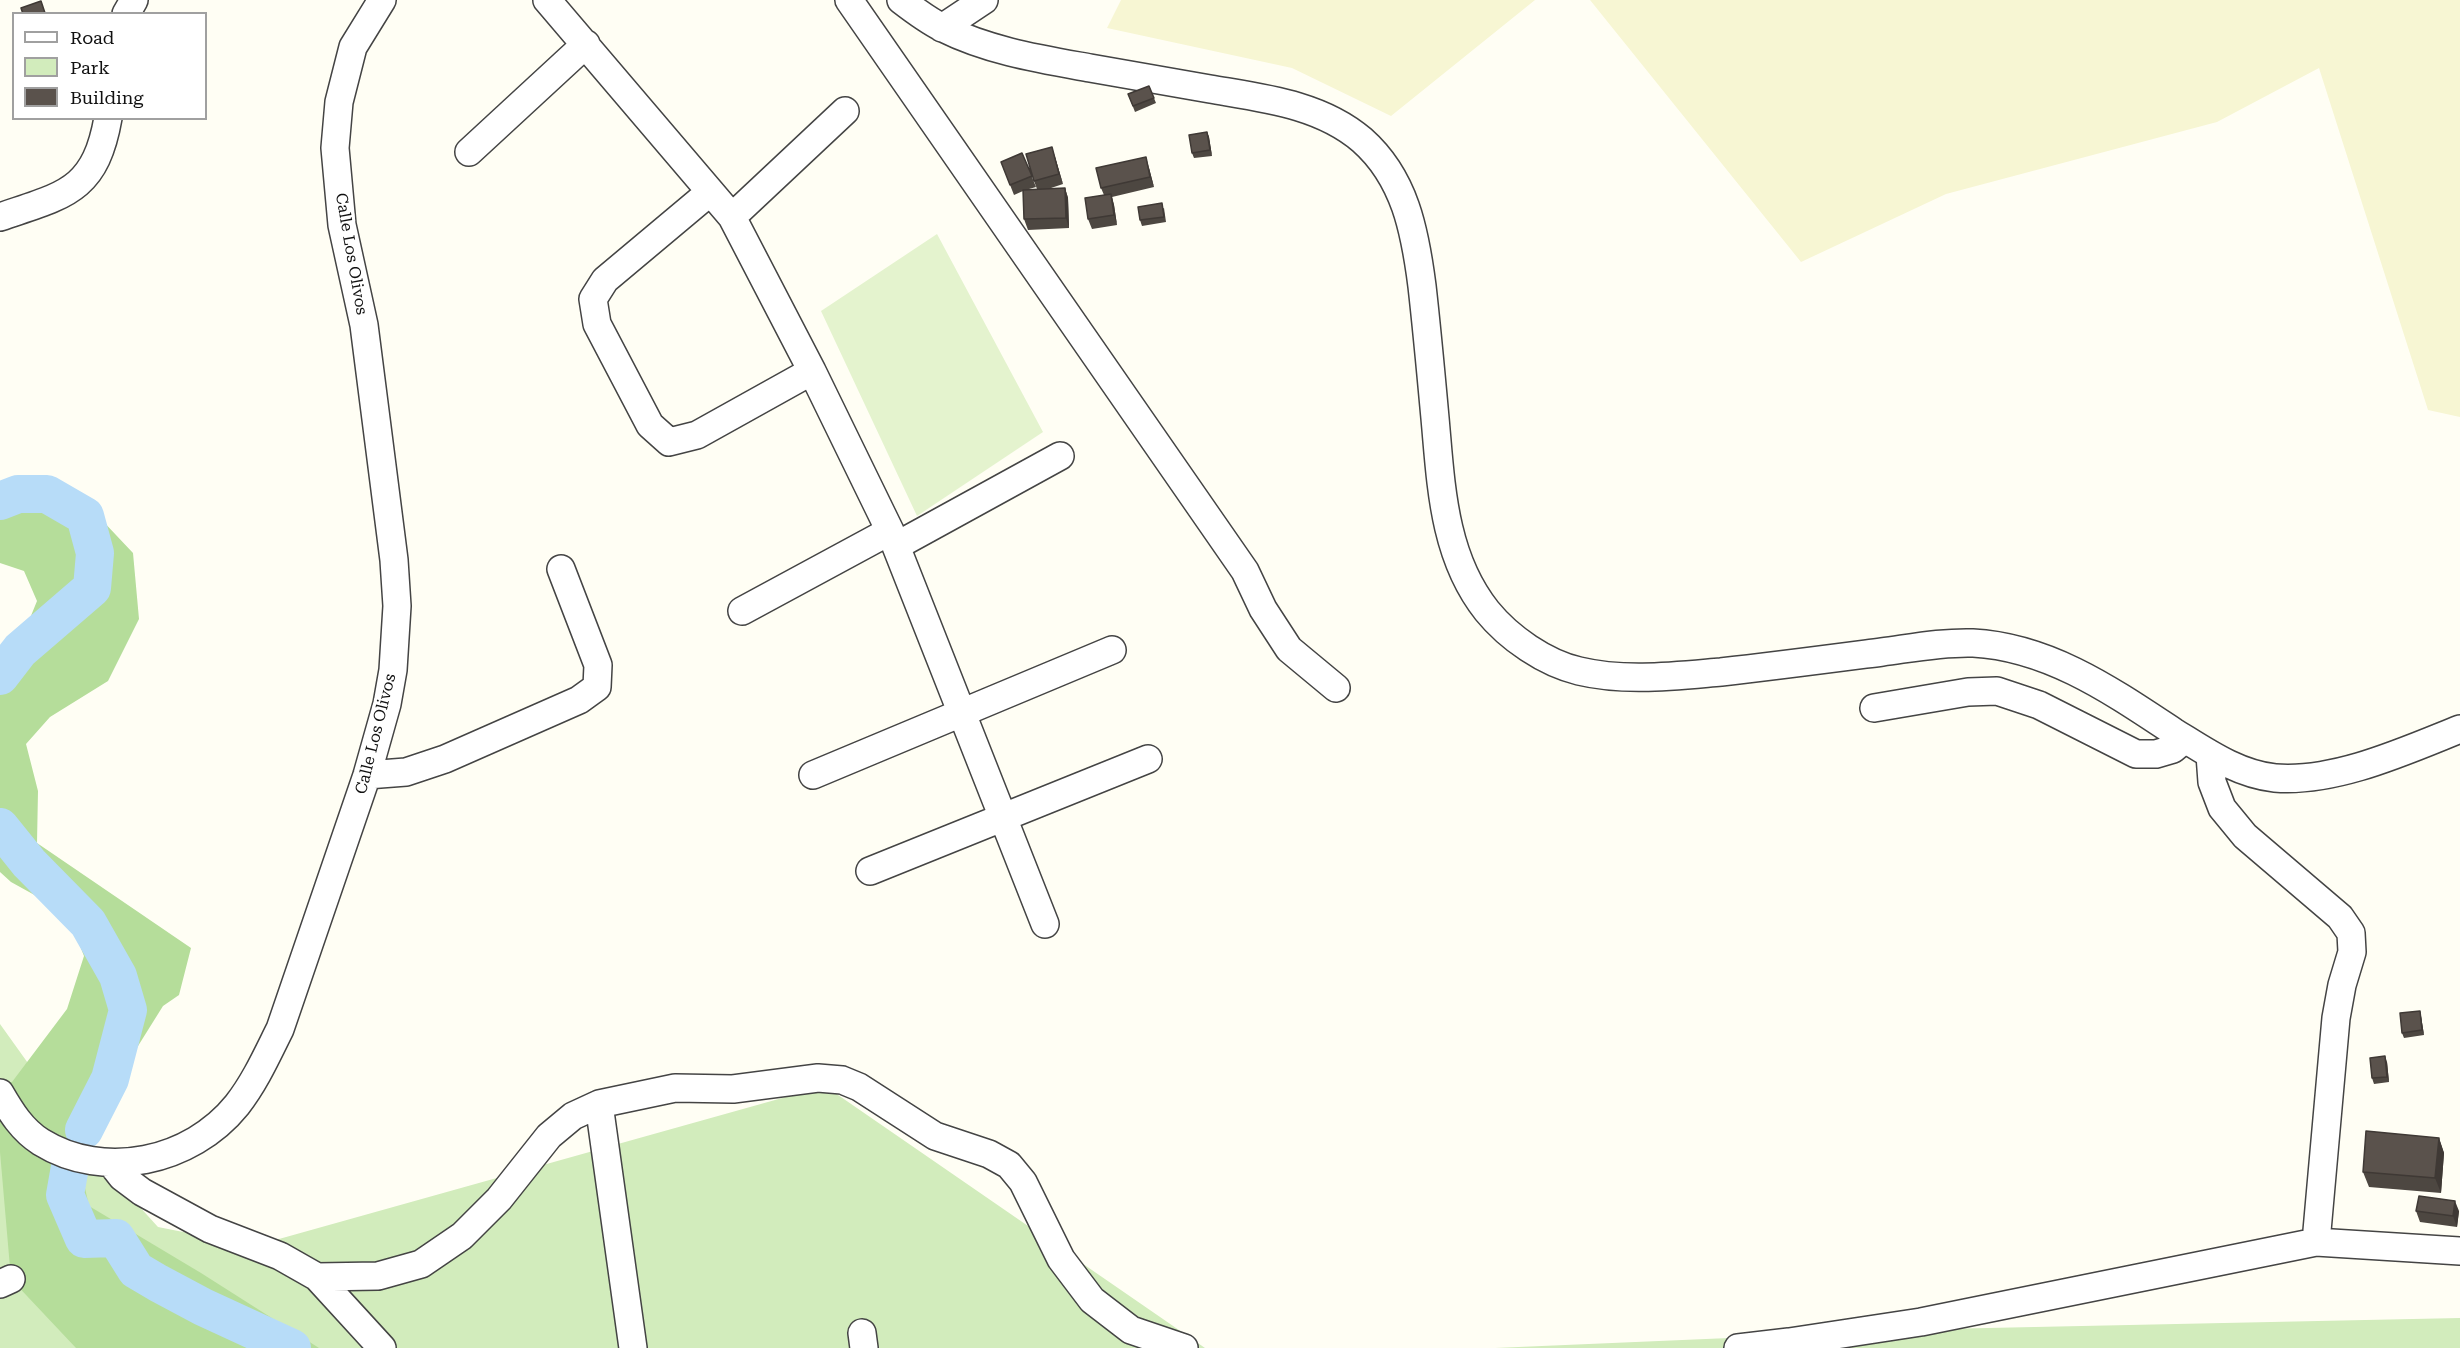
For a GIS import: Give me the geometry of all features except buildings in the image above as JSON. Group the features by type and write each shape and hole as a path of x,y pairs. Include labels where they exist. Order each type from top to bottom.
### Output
{"street":[{"name":"Calle Los Olivos","path":"0,1093 15,1118 41,1141 77,1158 111,1162 145,1161 175,1151 205,1135 236,1106 261,1068 280,1029 367,775 387,704 393,670 397,606 394,560 364,325 342,225 335,148 339,102 353,47 382,0"},
{"path":"547,0 732,217 812,371 893,539 1045,924"},
{"path":"849,0 1245,571 1263,609 1289,649 1336,688"},
{"path":"901,0 942,28 996,49 1058,63 1276,100 1324,116 1359,138 1385,164 1404,198 1414,233 1427,328 1442,500 1450,538 1466,578 1485,608 1510,635 1539,654 1573,670 1610,676 1674,676 1791,665 1952,642 1999,645 2036,654 2075,671 2117,694 2210,755 2241,770 2274,778 2313,776 2351,768 2402,752 2460,729"},
{"path":"942,28 984,0"},
{"path":"469,152 586,44"},
{"path":"732,217 845,111"},
{"path":"0,217 64,194 87,177 103,144 108,120"},
{"path":"710,192 605,280 593,299 597,324 650,425 669,442 697,435 812,371"},
{"path":"742,612 1060,456"},
{"path":"367,775 406,771 445,759 579,700 597,687 598,665 561,569"},
{"path":"813,775 1112,650"},
{"path":"1874,708 1968,692 1997,691 2039,705 2136,754 2156,754 2173,749 2185,738"},
{"path":"2210,755 2212,782 2222,808 2245,836 2340,917 2351,933 2352,952 2342,985 2336,1018 2316,1242"},
{"path":"870,871 1148,759"},
{"path":"317,1277 378,1276 421,1264 462,1236 499,1199 549,1137 573,1116 599,1104 675,1088 733,1089 819,1078 842,1080 859,1087 935,1136 989,1154 1009,1165 1023,1182 1060,1258 1092,1300 1129,1339 1184,1348"},
{"path":"599,1104 633,1348"},
{"path":"111,1162 122,1177 142,1192 210,1230 280,1256 317,1277 382,1348"},
{"path":"1738,1348 1921,1322 2316,1242 2460,1251"}],"green space":[{"path":"1121,0 1535,0 1391,116 1292,68 1107,28"},
{"path":"1590,0 2460,0 2460,417 2428,410 2319,68 2217,122 1946,194 1801,262"},
{"path":"937,234 1043,432 917,516 821,311"},
{"path":"0,483 45,483 99,517 133,553 139,619 108,681 50,717 26,744 38,791 37,843 191,948 179,995 163,1006 133,1054 81,1170 89,1206 201,1273 319,1348 76,1348 11,1279 0,1152 0,1083 12,1082 67,1009 84,956 67,913 11,882 0,872 0,651 26,628 37,601 24,571 0,563"},
{"path":"0,1024 98,1161 158,1227 254,1246 825,1086 1205,1348 0,1348"},
{"path":"2460,1318 2460,1348 1495,1348 1940,1329"}],"waterway":[{"path":"0,501 18,494 47,494 85,516 95,553 92,588 20,650 0,676"},
{"path":"0,827 29,863 88,923 118,976 128,1010 110,1079 84,1130"},
{"path":"71,1161 65,1195 84,1239 116,1238 136,1270 203,1307 292,1348"}]}
